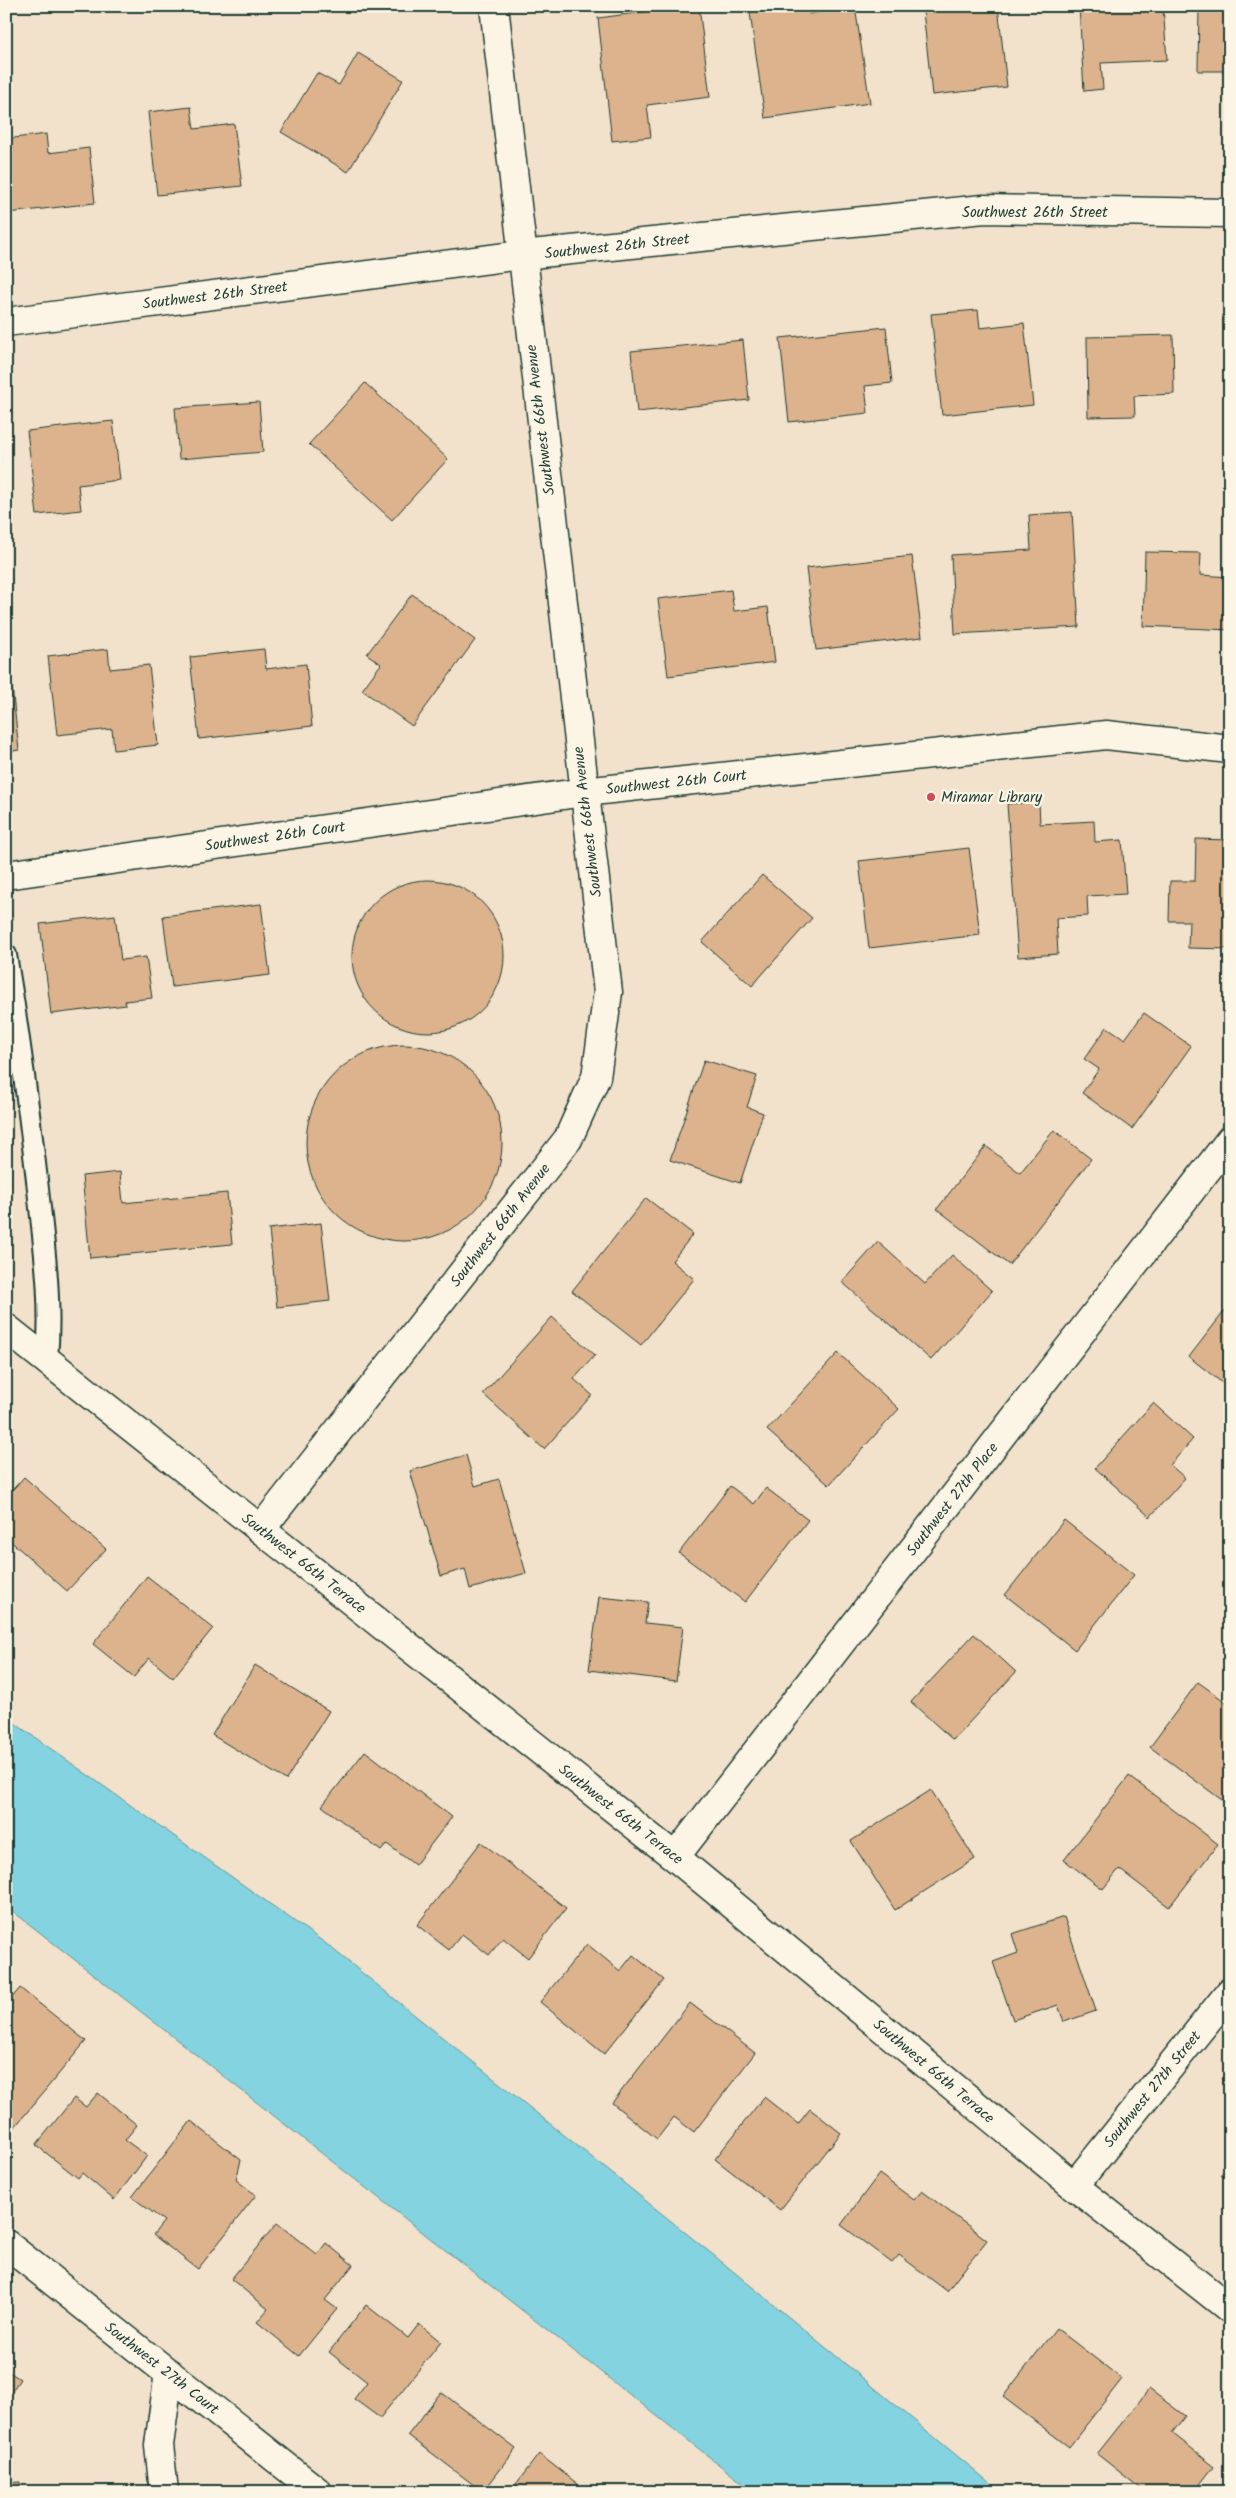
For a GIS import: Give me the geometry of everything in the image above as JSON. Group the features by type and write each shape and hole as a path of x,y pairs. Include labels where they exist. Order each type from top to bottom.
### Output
{"street":[{"name":"Southwest 66th Avenue","path":"261,1529 568,1139 596,1077 608,992 521,255 494,6"},
{"name":"Southwest 26th Street","path":"6,322 521,255 984,209 1230,213"},
{"name":"Southwest 26th Court","path":"6,875 584,792 1106,735 1230,749"},
{"name":"Southwest 27th Place","path":"675,1857 1230,1140"},
{"name":"Southwest 66th Terrace","path":"6,1328 675,1857 1074,2186 1230,2309"},
{"name":"Southwest 27th Street","path":"1074,2186 1230,1992"},
{"name":"Southwest 27th Court","path":"6,2244 318,2492"},
{"path":"164,2492 159,2445 169,2373"}],"lane":[{"path":"6,955 27,1088 48,1274 50,1322 46,1359"}],"water":[{"path":"6,1717 325,1943 717,2258 1001,2492 754,2492 6,1906"}],"building":[{"path":"699,6 710,97 647,105 651,137 612,141 598,18"},
{"path":"749,6 808,6 809,14 855,7 870,103 765,118"},
{"path":"960,6 998,6 1007,87 932,95 923,11"},
{"path":"1079,6 1163,6 1167,60 1101,63 1103,89 1084,91"},
{"path":"1199,6 1230,6 1230,71 1198,71"},
{"path":"358,53 403,80 348,172 281,132 317,73 339,85"},
{"path":"191,107 194,129 234,124 242,186 157,195 148,112"},
{"path":"46,134 48,153 89,148 95,203 8,213 6,139"},
{"path":"978,310 980,328 1024,323 1033,405 942,415 931,314"},
{"path":"886,327 892,383 865,386 868,413 789,422 780,338"},
{"path":"1173,335 1174,394 1134,396 1135,416 1088,417 1087,337"},
{"path":"743,340 749,400 637,412 631,351"},
{"path":"365,383 448,459 392,520 309,444"},
{"path":"259,402 263,452 179,459 175,408"},
{"path":"113,421 120,480 78,485 81,510 37,515 27,431"},
{"path":"1072,512 1079,627 955,634 951,555 1031,550 1029,515"},
{"path":"1145,552 1201,553 1200,575 1230,577 1230,630 1143,626"},
{"path":"912,556 922,637 816,650 806,568"},
{"path":"731,590 734,611 768,607 775,662 668,676 658,599"},
{"path":"412,594 475,640 412,726 362,690 381,664 367,654"},
{"path":"108,649 110,669 149,665 158,745 114,750 112,729 57,735 48,656"},
{"path":"264,649 266,669 306,664 312,726 199,739 190,657"},
{"path":"12,687 19,750 6,752 6,688"},
{"path":"1039,802 1040,824 1094,821 1095,842 1122,840 1126,894 1087,896 1088,916 1056,918 1058,954 1018,957 1007,804"},
{"path":"1196,839 1230,840 1230,949 1188,948 1189,921 1169,921 1170,881 1195,881"},
{"path":"969,848 980,935 869,948 859,861"},
{"path":"762,875 812,918 752,986 702,942"},
{"path":"428,880 457,886 482,902 498,927 504,956 498,985 482,1010 457,1026 428,1032 399,1026 374,1010 358,985 352,956 358,927 374,902 399,886"},
{"path":"261,904 270,975 172,987 163,916"},
{"path":"115,915 121,960 146,957 152,998 125,1001 126,1005 51,1014 40,924"},
{"path":"1144,1013 1191,1046 1132,1129 1082,1093 1099,1069 1084,1059 1107,1027 1125,1039"},
{"path":"404,1045 423,1047 441,1052 466,1067 480,1081 495,1106 500,1124 502,1143 500,1162 495,1180 480,1205 466,1219 441,1234 423,1239 404,1241 385,1239 367,1234 342,1219 328,1205 313,1180 308,1162 306,1143 308,1124 313,1106 328,1081 342,1067 367,1052 385,1047"},
{"path":"704,1060 757,1076 747,1107 763,1113 740,1183 670,1160"},
{"path":"1054,1130 1091,1159 1009,1265 937,1209 986,1146 1020,1173"},
{"path":"6,1142 11,1185 6,1185"},
{"path":"120,1172 123,1203 227,1193 232,1244 90,1258 82,1176"},
{"path":"646,1198 693,1234 672,1261 694,1279 641,1345 572,1291"},
{"path":"321,1223 330,1301 277,1307 269,1229"},
{"path":"878,1242 925,1284 952,1255 992,1291 931,1360 842,1282"},
{"path":"1230,1304 1230,1389 1189,1357"},
{"path":"552,1317 595,1355 574,1379 592,1395 544,1449 483,1394"},
{"path":"838,1353 899,1409 829,1485 767,1430"},
{"path":"1153,1403 1193,1439 1170,1465 1185,1478 1150,1517 1095,1468"},
{"path":"466,1455 475,1486 499,1479 526,1573 470,1589 465,1569 441,1576 410,1471"},
{"path":"24,1477 106,1549 67,1591 6,1537 6,1497"},
{"path":"730,1486 754,1504 766,1488 808,1520 745,1602 679,1553"},
{"path":"1064,1520 1134,1575 1075,1650 1005,1595"},
{"path":"147,1576 213,1628 173,1678 149,1658 134,1677 93,1644"},
{"path":"599,1597 648,1602 645,1623 683,1627 676,1681 589,1670"},
{"path":"974,1634 1016,1672 953,1740 911,1702"},
{"path":"255,1665 329,1711 286,1780 212,1735"},
{"path":"1198,1682 1230,1705 1230,1798 1226,1803 1150,1747"},
{"path":"365,1751 452,1817 415,1865 387,1844 381,1851 322,1806"},
{"path":"1129,1776 1218,1844 1169,1907 1119,1869 1103,1889 1064,1860"},
{"path":"931,1790 975,1859 895,1910 851,1841"},
{"path":"481,1842 566,1908 528,1958 503,1938 489,1955 462,1934 449,1950 417,1925"},
{"path":"1064,1917 1096,2011 1064,2022 1058,2005 1013,2020 993,1962 1018,1953 1012,1934"},
{"path":"587,1944 620,1971 633,1955 664,1980 604,2054 540,2002"},
{"path":"20,1988 86,2041 13,2129 6,2124 6,2005"},
{"path":"690,2003 755,2053 694,2132 674,2117 657,2139 612,2103"},
{"path":"98,2093 137,2125 125,2140 147,2156 114,2200 82,2173 78,2178 36,2145 74,2098 86,2107"},
{"path":"764,2097 798,2124 810,2109 841,2133 780,2210 715,2159"},
{"path":"191,2121 241,2160 236,2180 256,2195 198,2269 153,2235 164,2221 132,2197"},
{"path":"1230,2163 1230,2181 1221,2174"},
{"path":"879,2174 914,2200 922,2191 987,2240 947,2291 899,2255 892,2263 841,2225"},
{"path":"277,2223 317,2255 326,2243 353,2265 325,2300 337,2309 299,2356 257,2322 268,2309 231,2279"},
{"path":"366,2305 408,2338 419,2324 441,2342 380,2418 354,2399 367,2382 329,2352"},
{"path":"1056,2328 1122,2379 1069,2447 1003,2397"},
{"path":"6,2370 20,2379 6,2400"},
{"path":"1149,2389 1185,2416 1172,2433 1214,2466 1194,2492 1145,2492 1097,2454"},
{"path":"441,2392 516,2449 483,2492 408,2435"},
{"path":"539,2454 588,2492 510,2492"},
{"path":"20,2482 21,2492 6,2492 6,2483"}],"place":[{"name":"Miramar Library","path":"931,797"}]}
